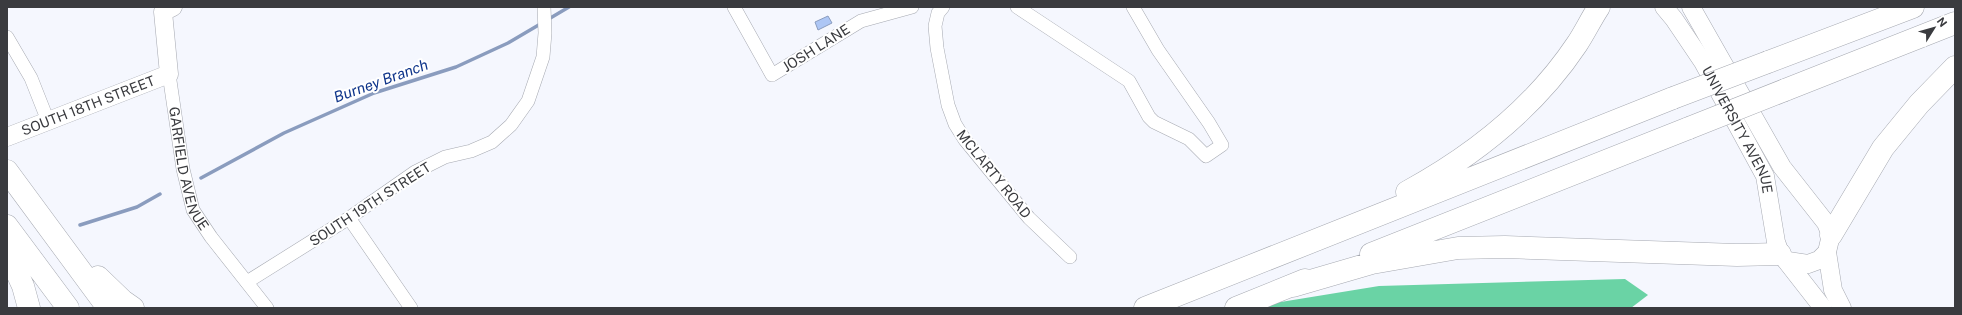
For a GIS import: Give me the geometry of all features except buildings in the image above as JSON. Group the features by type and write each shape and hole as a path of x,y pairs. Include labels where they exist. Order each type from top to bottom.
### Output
{"highway":[{"path":"1353,226 1392,201 1430,180 1494,134 1525,106 1553,75 1576,44 1599,7"},
{"path":"1145,308 1673,98 1913,7"},
{"path":"1236,308 1499,202 1955,23"},
{"path":"1829,244 1883,148 1919,104 1955,67"},
{"path":"8,173 108,308"},
{"path":"41,217 79,254 102,281 123,301 133,308"},
{"path":"7,226 68,308"},
{"path":"1293,286 1372,263 1458,248 1505,247 1784,258"},
{"path":"7,251 23,286 29,308"}],"main road":[{"name":"UNIVERSITY AVENUE","path":"1664,7 1704,62 1765,176 1776,242 1784,258 1823,308"},
{"name":"UNIVERSITY AVENUE","path":"1691,7 1782,167 1817,209 1826,223 1833,290 1842,308"},
{"name":"GARFIELD AVENUE","path":"166,9 169,74"},
{"name":"SOUTH 18TH STREET","path":"7,137 169,74"},
{"path":"1784,258 1808,264 1819,260 1829,244"}],"street":[{"name":"SOUTH 19TH STREET","path":"248,282 349,218 415,172 445,157 471,151 492,142 511,125 528,101 543,57 545,33 544,7"},
{"name":"JOSH LANE","path":"734,7 772,75 861,21 912,7"},
{"name":"MCLARTY ROAD","path":"943,7 938,13 935,26 937,48 948,105 955,124 965,140 1029,218 1070,257"},
{"path":"1017,7 1032,12 1129,81 1149,117 1154,122 1189,139 1206,156 1222,145 1158,50 1133,7"},
{"path":"7,37 31,78 48,121"},
{"name":"GARFIELD AVENUE","path":"169,74 183,169 193,210 211,237 267,308"},
{"path":"349,218 411,308"}],"green space":[{"path":"1625,279 1648,295 1631,308 1261,308 1268,304 1379,286"}],"water":[{"path":"828,16 832,23 818,30 815,22"}],"waterway":[{"name":"Burney Branch","path":"547,20 569,7"},
{"name":"Burney Branch","path":"201,178 284,133 374,93 456,67 508,43 542,23"},
{"name":"Burney Branch","path":"80,225 137,207 160,194"}]}
